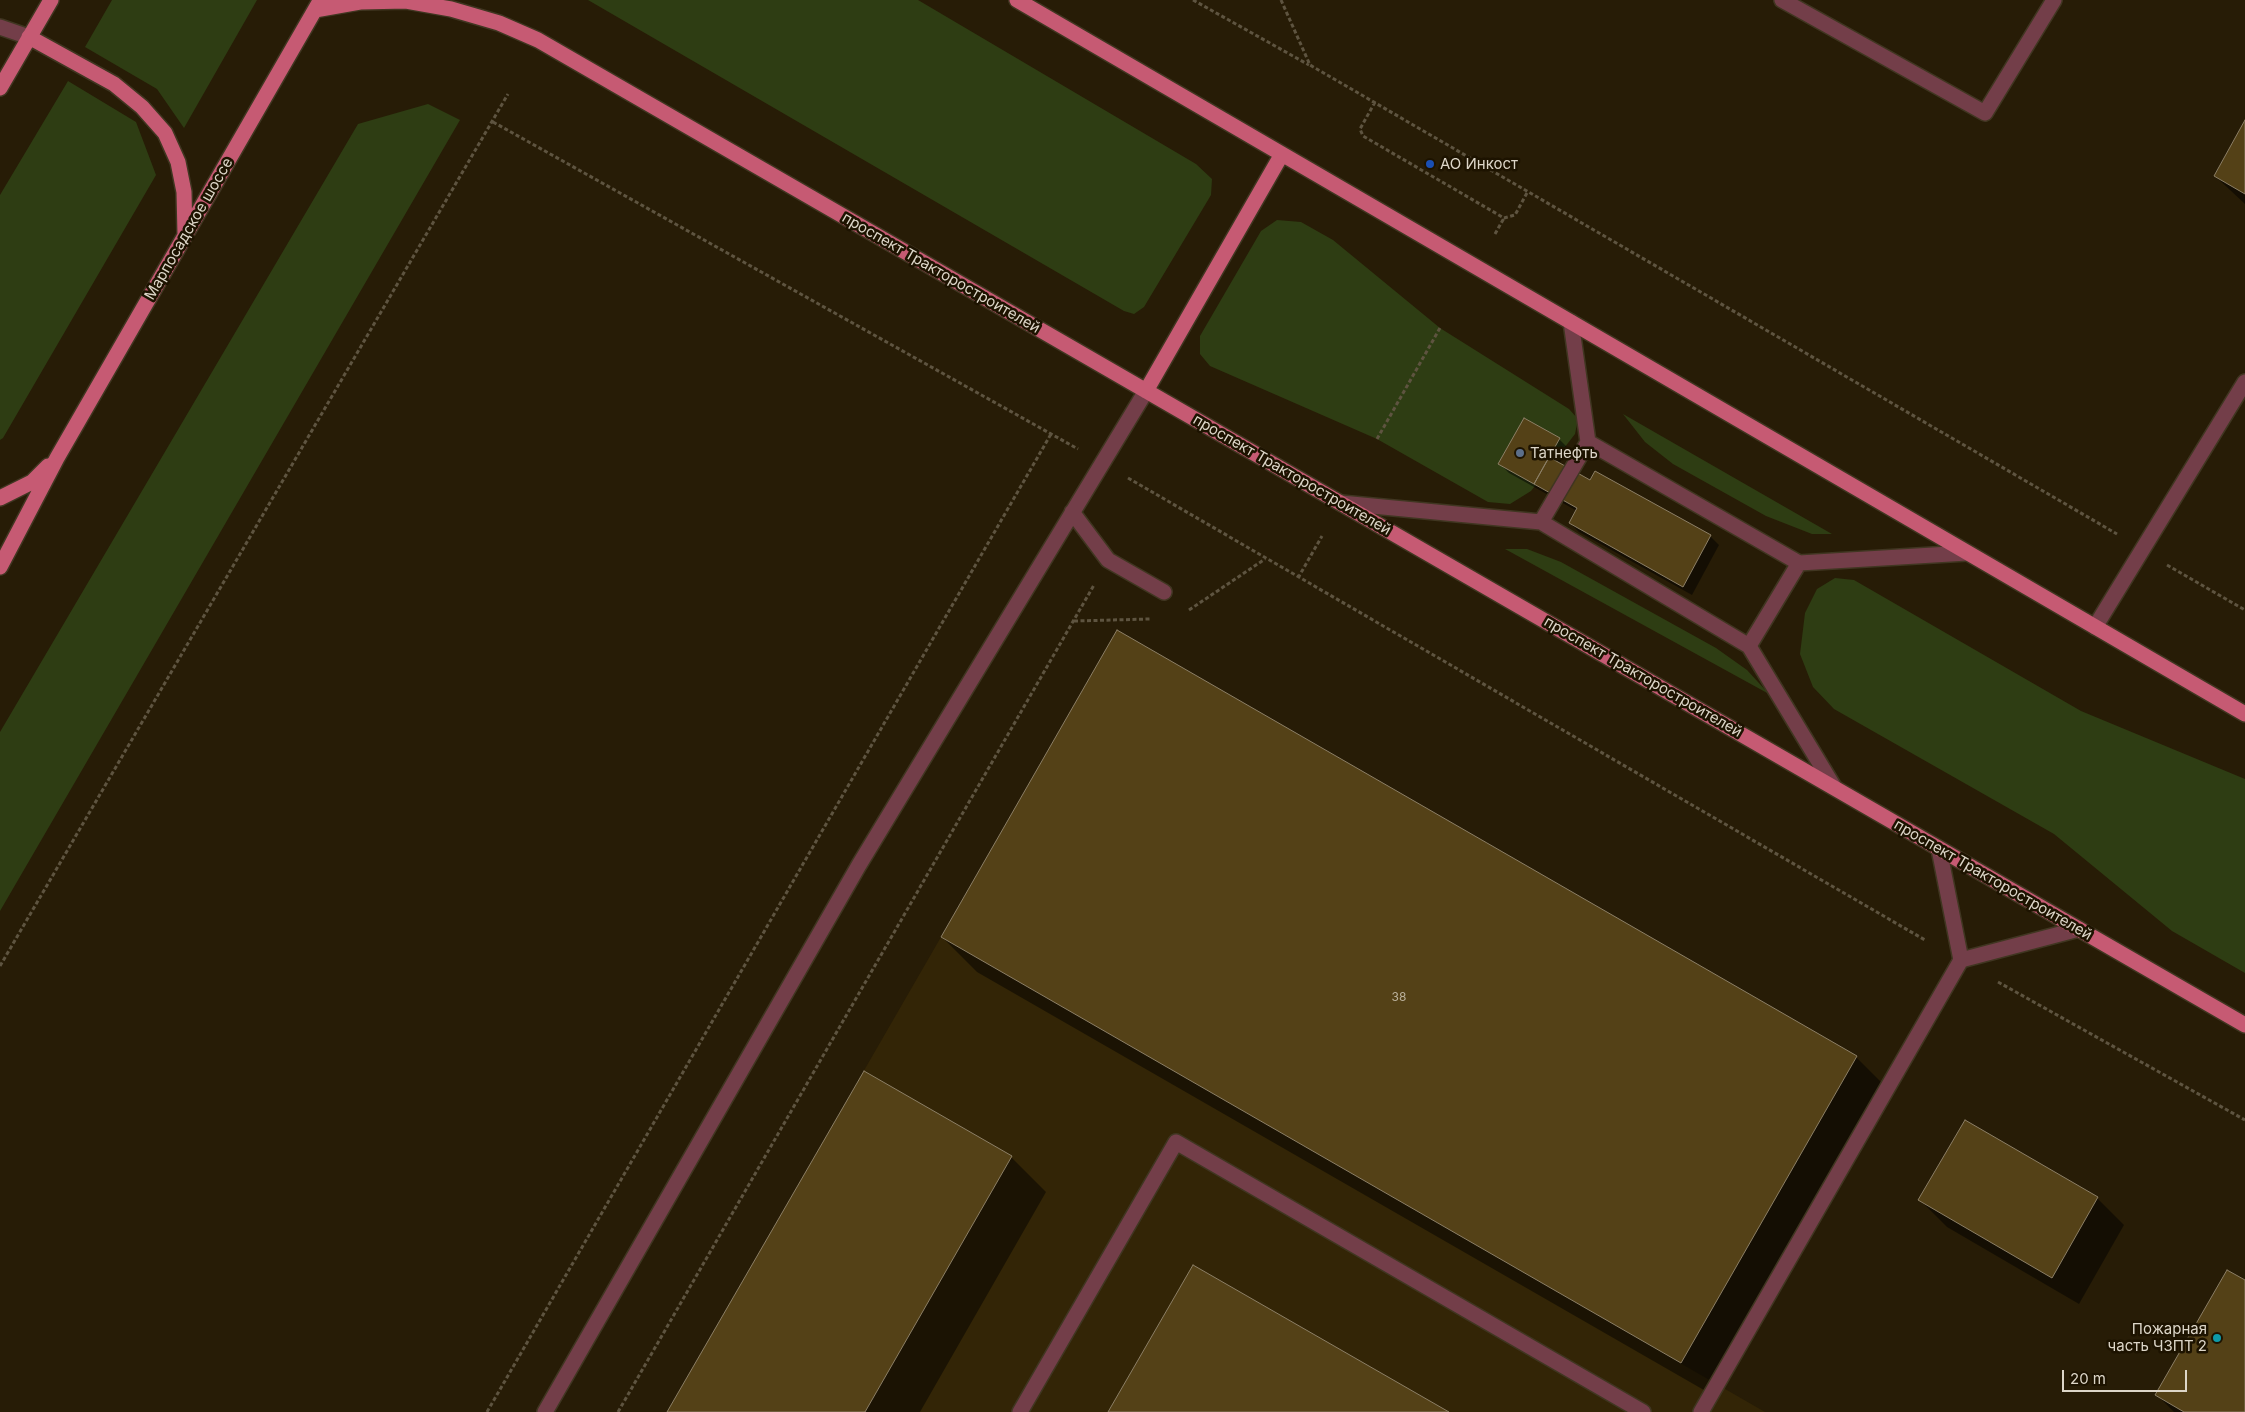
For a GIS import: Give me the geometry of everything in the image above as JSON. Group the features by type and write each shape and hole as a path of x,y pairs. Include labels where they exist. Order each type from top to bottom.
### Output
{"main road":[{"path":"0,88 51,0"},
{"path":"1016,0 2245,714"},
{"name":"проспект Тракторостроителей","path":"318,5 406,1 499,23 538,40 2245,1025"},
{"name":"Марпосадское шоссе","path":"0,567 57,458 318,5"},
{"path":"29,37 114,84 142,107 165,133 178,162 184,192 185,235"},
{"path":"1146,391 1282,154"},
{"name":"Марпосадское шоссе","path":"0,498 32,482 57,458"}],"lane":[{"path":"1782,0 1985,113 2054,0"},
{"path":"0,27 29,37"},
{"path":"1541,522 1588,442 1571,322"},
{"path":"2095,627 2245,382"},
{"path":"545,1412 859,865 1146,391"},
{"path":"1588,442 1799,563 1967,553"},
{"path":"1341,503 1541,522 1749,646 1834,787"},
{"path":"1072,512 1108,560 1164,592"},
{"path":"1749,646 1799,563"},
{"path":"1701,1412 1961,960 1939,849"},
{"path":"1961,960 2079,929"},
{"path":"1020,1412 1176,1142 1643,1412"}],"path":[{"path":"1192,0 1310,65 2120,536"},
{"path":"1281,0 1310,65"},
{"path":"0,966 494,122 508,94"},
{"path":"1374,102 1360,129 1362,136 1504,218 1515,215 1528,191"},
{"path":"494,122 1080,450"},
{"path":"1495,234 1504,218"},
{"path":"1377,439 1440,328"},
{"path":"487,1412 1051,434"},
{"path":"1126,477 1924,939"},
{"path":"1298,578 1322,536"},
{"path":"618,1412 1108,560"},
{"path":"2164,562 2245,610"},
{"path":"2002,984 2245,1120"}],"shaded area":[{"path":"941,937 1765,1412 667,1412"}],"green space":[{"path":"112,0 257,0 184,128 157,89 85,47"},
{"path":"588,0 918,0 1196,164 1212,179 1211,195 1144,307 1134,314 1124,311"},
{"path":"68,81 136,122 156,175 3,438 0,440 0,195"},
{"path":"428,104 460,120 0,911 0,732 358,124"},
{"path":"1277,220 1301,222 1333,240 1440,328 1569,409 1578,419 1575,434 1531,491 1510,504 1488,502 1377,439 1210,366 1200,354 1200,336 1261,231"},
{"path":"1623,414 1832,534 1812,534 1766,516 1673,464 1645,442"},
{"path":"1505,549 1527,549 1561,562 1716,648 1747,670 1769,694"},
{"path":"1835,578 1854,580 2081,711 2245,779 2245,973 2172,931 2054,834 1834,709 1813,687 1800,654 1805,613 1817,589"}],"building":[{"path":"2245,120 2245,194 2214,176"},
{"path":"1524,418 1560,438 1534,484 1498,464"},
{"path":"1549,457 1590,480 1595,471 1711,535 1683,587 1569,523 1577,508 1534,484"},
{"path":"1117,630 1857,1056 1681,1363 941,937"},
{"path":"864,1071 1012,1156 865,1412 667,1412"},
{"path":"1965,1120 2098,1197 2052,1278 1918,1200"},
{"path":"1193,1265 1449,1412 1108,1412"},
{"name":"Пожарная часть ЧЗПТ 2","path":"2227,1270 2245,1280 2245,1412 2184,1412 2155,1395"}],"place":[{"name":"АО Инкост","path":"1430,164"},
{"name":"Татнефть","path":"1520,453"},
{"name":"Пожарная часть ЧЗПТ 2","path":"2217,1338"}]}
